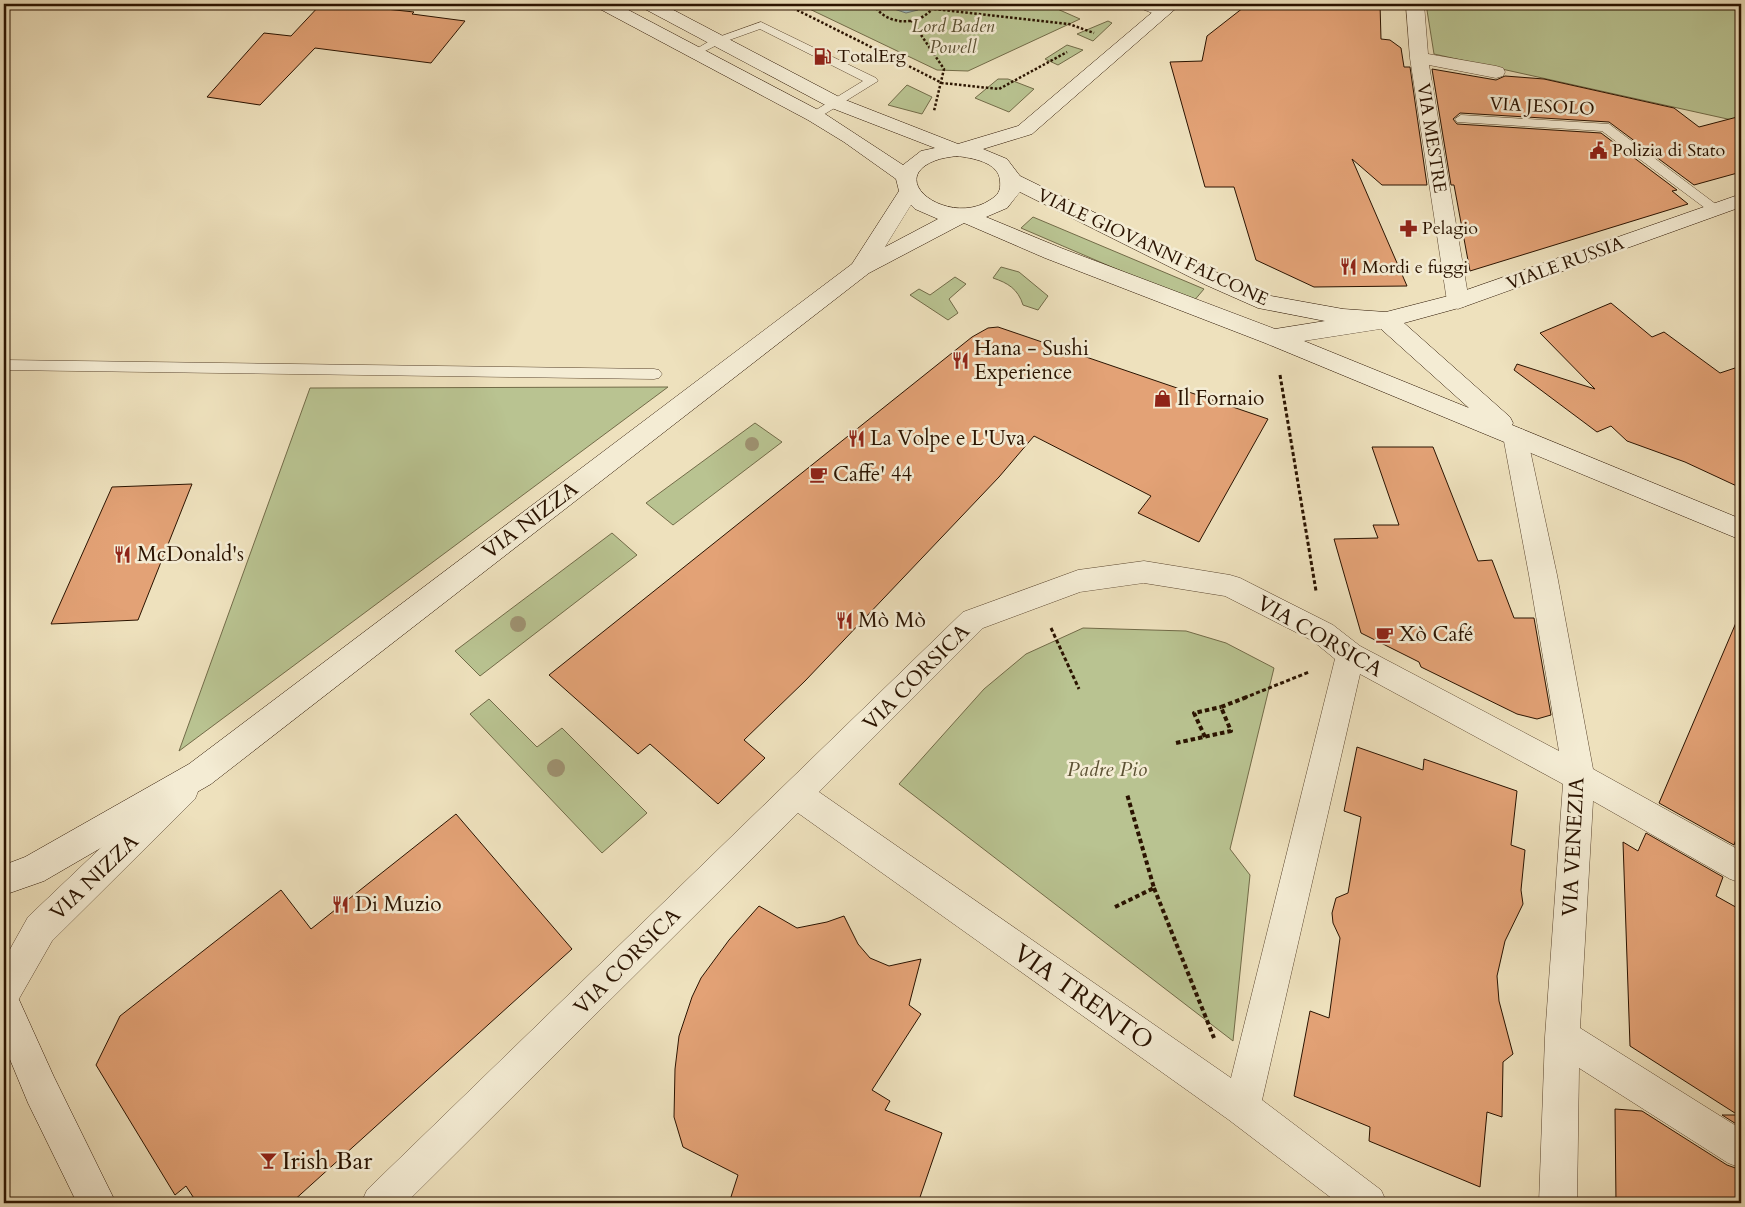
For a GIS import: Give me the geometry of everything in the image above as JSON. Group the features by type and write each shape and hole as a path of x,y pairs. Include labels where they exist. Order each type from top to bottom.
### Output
{"main road":[{"path":"604,4 815,116 851,138 908,185 917,202 946,214 980,213 994,208 1004,200 1010,190 1024,130"},
{"path":"650,4 836,103 957,150 986,156 998,162 1007,171 1011,180"},
{"name":"VIA MESTRE","path":"1415,4 1419,58 1458,301"},
{"path":"908,185 910,168 929,155 957,150 1024,130 1166,8"},
{"path":"1419,58 1496,72"},
{"name":"VIALE GIOVANNI FALCONE","path":"1011,180 1214,280 1266,303 1343,316 1386,320 1515,436"},
{"name":"VIA NIZZA","path":"861,268 908,185"},
{"name":"VIALE RUSSIA","path":"1386,320 1458,301 1714,208 1741,200"},
{"name":"VIA NIZZA","path":"4,992 40,929 200,774 861,268 963,215"},
{"name":"VIALE GIOVANNI FALCONE","path":"963,215 1053,253 1274,337 1741,530"},
{"name":"VIALE GIOVANNI FALCONE","path":"1274,337 1386,320"},
{"name":"VIA VENEZIA","path":"1515,436 1543,575 1579,777 1562,1037 1558,1203"},
{"name":"VIA CORSICA","path":"380,1203 973,620 1078,582 1144,572 1230,586 1323,633 1350,655 1579,777 1741,868"},
{"path":"1242,1107 1350,655"},
{"name":"VIA NIZZA","path":"4,880 33,870 200,774"},
{"name":"VIA TRENTO","path":"796,794 1242,1107 1368,1203"},
{"path":"4,1006 41,1090 97,1203"},
{"path":"1562,1037 1741,1150"}],"lane":[{"path":"1139,4 1166,8"},
{"path":"696,52 717,41 761,26 872,82 815,116"},
{"name":"VIA JESOLO","path":"1461,119 1605,127 1714,208"},
{"path":"4,365 654,374"}],"path":[{"path":"784,4 942,83 999,89 1074,48"},
{"path":"874,4 876,11 882,16 901,21 926,16 934,9 936,4"},
{"path":"998,4 1028,7"},
{"path":"1007,4 1028,7"},
{"path":"1023,4 1028,7"},
{"path":"934,9 1069,24"},
{"path":"911,20 944,69 930,138"},
{"path":"1090,39 1098,34"},
{"path":"1274,337 1323,633"},
{"path":"1037,597 1079,689"},
{"path":"1205,737 1194,713 1221,707 1350,655"},
{"path":"1176,743 1231,731 1221,707"},
{"path":"1127,794 1154,888 1216,1043"},
{"path":"1115,907 1154,888"}],"green space":[{"name":"Lord Baden Powell","path":"799,4 1046,4 1080,19 968,71 937,70"},
{"path":"1426,4 1741,4 1741,122 1434,54"},
{"path":"1108,21 1112,23 1093,41 1077,34"},
{"path":"1067,45 1083,50 1058,65 1045,59"},
{"path":"998,79 1008,79 1034,89 1009,112 975,98"},
{"path":"907,85 932,97 922,114 888,105"},
{"path":"1033,217 1204,289 1193,302 1021,228"},
{"path":"1001,267 1019,272 1048,296 1038,310 1023,305 1012,287 993,278"},
{"path":"955,277 966,284 949,299 958,313 948,320 910,295 919,289 930,295"},
{"path":"668,387 179,751 310,388"},
{"path":"755,423 782,442 673,525 646,503"},
{"path":"612,533 637,555 480,676 455,651"},
{"name":"Padre Pio","path":"1083,628 1186,631 1226,643 1274,668 1230,849 1250,875 1233,1041 899,784 984,689 1026,654"},
{"path":"489,699 537,747 562,728 647,813 602,853 470,714"}],"water":[{"path":"893,4 921,4 921,6 918,10 906,13 894,9"}],"building":[{"path":"321,4 339,4 414,12 412,14 465,21 431,63 315,48 260,105 207,97 264,33 291,36"},
{"path":"1248,4 1380,4 1381,39 1390,40 1401,48 1404,67 1410,67 1427,185 1382,185 1352,159 1407,286 1314,287 1256,260 1234,187 1205,187 1170,62 1202,61 1207,36"},
{"path":"1432,69 1496,80 1505,76 1544,79 1674,108 1699,127 1741,116 1741,172 1694,185 1609,122 1460,113 1453,119 1457,124 1601,133 1677,190 1672,191 1688,204 1470,271 1454,185 1451,185"},
{"path":"1611,303 1652,337 1664,332 1720,373 1741,366 1741,488 1685,462 1627,441 1611,426 1597,432 1514,370 1517,364 1595,389 1540,333"},
{"path":"998,327 1268,419 1199,542 1138,513 1151,496 1034,436 999,477 805,681 744,740 765,758 718,804 650,744 638,754 549,675 972,337 988,328"},
{"path":"1372,447 1433,447 1478,561 1492,560 1514,618 1534,618 1551,715 1537,719 1517,714 1421,667 1419,662 1361,633 1334,539 1378,538 1373,525 1399,525"},
{"name":"McDonald's","path":"192,484 138,620 51,624 112,487"},
{"path":"1741,611 1741,825 1734,845 1659,803"},
{"path":"1357,747 1423,770 1424,759 1517,791 1511,845 1525,850 1521,890 1523,904 1505,941 1497,976 1499,1001 1513,1054 1503,1062 1502,1117 1487,1112 1480,1187 1369,1141 1370,1127 1294,1096 1310,1011 1329,1018 1340,938 1333,923 1332,913 1336,898 1348,893 1361,817 1344,811"},
{"path":"456,814 572,949 291,1203 197,1203 186,1186 175,1195 96,1065 120,1016 281,890 311,929"},
{"path":"1646,833 1723,877 1716,896 1741,910 1741,1127 1722,1115 1738,1115 1630,1046 1623,842 1638,851"},
{"path":"759,906 797,928 827,922 844,916 858,944 870,958 889,966 921,959 909,1005 921,1014 872,1090 890,1101 885,1110 942,1133 918,1203 729,1203 738,1175 683,1147 674,1117 675,1069 679,1036 692,997 701,978 729,940"},
{"path":"1615,1109 1642,1111 1727,1165 1741,1170 1741,1203 1616,1203"}],"place":[{"name":"TotalErg","path":"823,56"},
{"name":"Polizia di Stato","path":"1598,150"},
{"name":"Pelagio","path":"1408,228"},
{"name":"Mordi e fuggi","path":"1348,267"},
{"name":"Hana - Sushi Experience","path":"960,360"},
{"name":"Il Fornaio","path":"1163,398"},
{"name":"La Volpe e L'Uva","path":"856,438"},
{"name":"Caffe' 44","path":"819,474"},
{"name":"McDonald's","path":"123,554"},
{"name":"Mò Mò","path":"844,620"},
{"name":"Xò Café","path":"1385,634"},
{"name":"Di Muzio","path":"341,904"},
{"name":"Irish Bar","path":"268,1160"}]}
